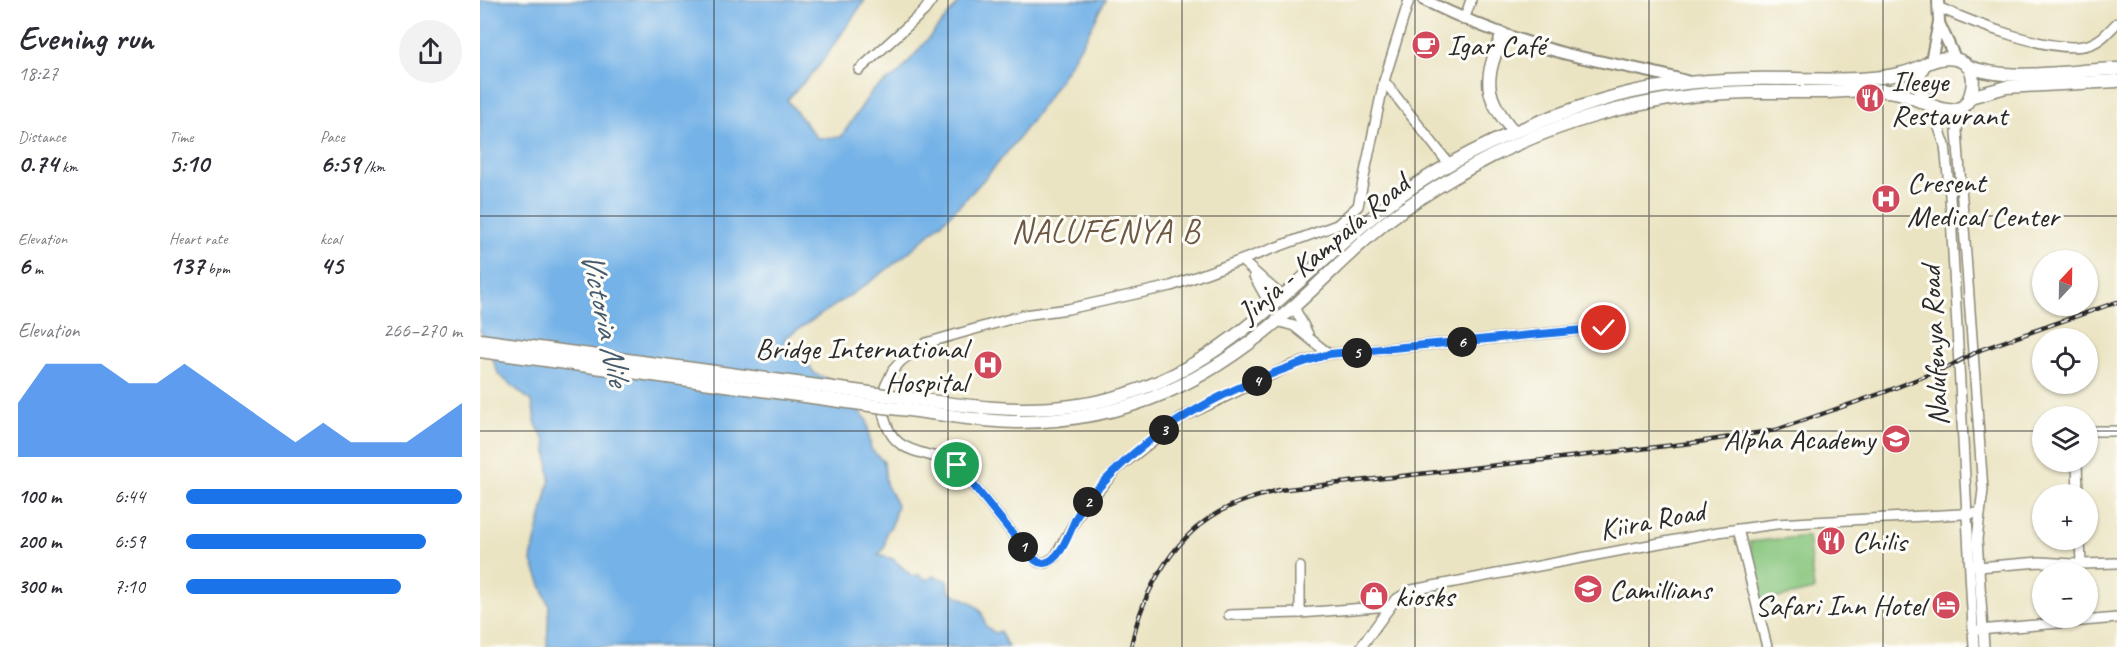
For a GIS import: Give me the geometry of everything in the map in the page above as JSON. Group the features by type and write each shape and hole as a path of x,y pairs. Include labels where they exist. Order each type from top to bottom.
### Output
{"highway":[{"path":"1503,34 1489,70 1487,82 1491,99 1514,132"},
{"path":"2117,69 2009,75 1985,74 1947,56 1927,63 1919,73 1919,88 1930,106 1950,111 1960,108 1971,97 1988,90 2035,83 2117,81"},
{"name":"Jinja - Kampala Road","path":"888,401 997,409 1072,406 1128,392 1195,364 1218,350 1272,308 1384,208 1449,164 1514,132 1600,101 1693,84 1747,79 1886,77 1927,63"},
{"path":"1967,66 1974,83 1971,97"},
{"name":"Jinja - Kampala Road","path":"888,401 1017,422 1099,415 1156,398 1225,361 1294,307 1391,219 1424,196 1486,159 1571,123 1637,105 1748,92 1895,92 1930,106"},
{"path":"480,340 888,401"},
{"path":"480,351 888,401"}],"main road":[{"path":"1424,0 1464,20 1503,34 1564,53 1661,73 1693,84"},
{"path":"1927,63 1939,22 1938,3"},
{"path":"1939,22 1955,58"}],"street":[{"path":"859,70 924,11 932,0"},
{"path":"1409,0 1384,81 1358,206 1337,225 1191,280 1128,297 1024,315 926,344 893,370 884,421 897,442 921,455 947,460 957,465 1012,534 1038,562 1045,563 1055,557 1082,509 1118,468 1157,434 1214,401 1290,366 1329,354 1604,328"},
{"path":"1464,20 1471,0"},
{"path":"1938,3 1978,25 2072,48 2096,42 2117,23"},
{"path":"1384,81 1449,164"},
{"name":"Nalufenya Road","path":"1930,106 1945,145 1950,196 1968,547 1978,630"},
{"name":"Nalufenya Road","path":"1960,108 1957,131 1983,490 1977,539 1978,630"},
{"path":"1242,261 1283,297"},
{"path":"1253,273 1272,308"},
{"path":"1294,307 1311,340"},
{"path":"1277,321 1294,326 1329,354"},
{"path":"2098,431 2117,431"},
{"name":"Kiira Road","path":"1361,647 1390,606 1401,595 1412,590 1738,530 1805,521 1980,513"},
{"path":"1738,530 1767,647"},
{"path":"1978,567 2032,563"},
{"path":"2098,565 2117,563"},
{"path":"1300,567 1300,613"},
{"path":"1228,615 1300,613 1390,606"},
{"path":"2098,618 2117,618"},
{"path":"1978,630 2032,624"},
{"path":"1974,647 1978,630"},
{"path":"1978,630 1984,647"}],"green space":[{"path":"1808,536 1814,590 1761,602 1749,542"}],"water":[{"name":"Victoria Nile","path":"480,0 865,0 819,66 787,100 817,138 841,137 872,91 899,73 961,0 1106,0 1064,74 1040,109 987,176 958,207 881,274 785,338 783,355 808,364 815,374 851,388 857,398 860,412 867,420 871,449 884,462 886,484 897,505 892,525 886,533 885,547 878,555 893,559 912,576 919,575 927,580 933,576 947,580 950,592 978,608 985,625 995,633 1000,631 1008,647 547,647 549,606 531,559 550,479 546,442 536,425 532,402 499,375 480,329"}],"railway":[{"path":"1131,647 1144,605 1164,564 1194,530 1211,517 1243,501 1279,490 1692,443 1776,430 1885,392 1948,367 1980,350 2117,302"}],"place":[{"name":"Igar Café","path":"1426,45"},
{"name":"Ileeye Restaurant","path":"1870,98"},
{"name":"Cresent Medical Center","path":"1886,199"},
{"name":"Bridge International Hospital","path":"988,365"},
{"name":"Alpha Academy","path":"1896,439"},
{"name":"Chilis","path":"1831,541"},
{"name":"Camillians","path":"1588,589"},
{"name":"kiosks","path":"1374,596"},
{"name":"Safari Inn Hotel","path":"1946,605"}],"district":[{"name":"NALUFENYA B","path":"1106,230"}],"route":[{"path":"957,465 1026,550 1038,562 1045,563 1055,557 1082,509 1118,468 1157,434 1214,401 1290,366 1329,354 1604,328"}]}
